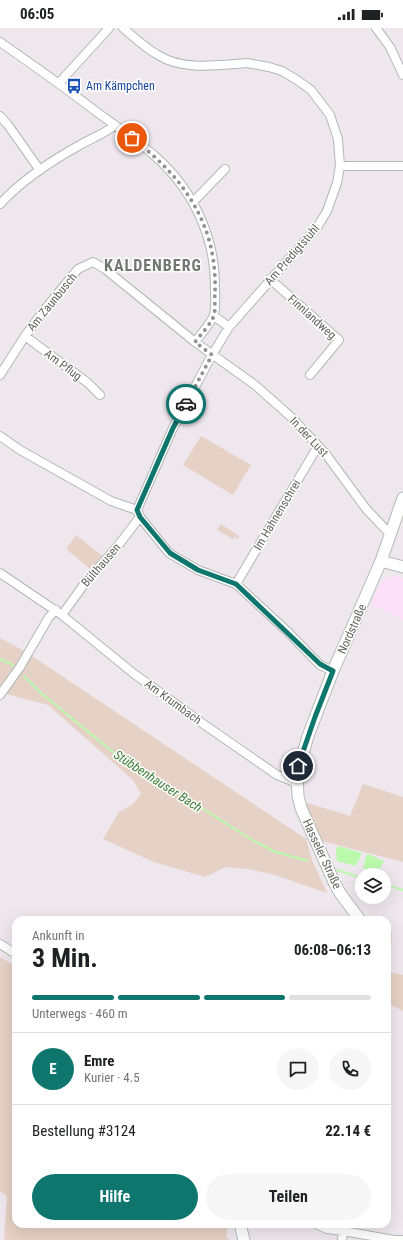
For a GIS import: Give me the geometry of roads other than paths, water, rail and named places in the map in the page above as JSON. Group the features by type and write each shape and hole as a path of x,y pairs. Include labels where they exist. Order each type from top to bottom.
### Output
{"main road":[{"name":"Nordstraße","path":"297,783 298,766 308,736 333,671 381,561 403,498"},
{"path":"381,561 403,567"},
{"name":"Hasseler Straße","path":"297,783 301,808 334,882 357,916"},
{"path":"241,1228 244,1240"}],"street":[{"path":"59,83 109,28"},
{"name":"Am Predigtstuhl","path":"123,28 158,56 181,64 198,66 246,63 282,71 311,90 330,115 338,139 340,166 333,198 327,212 318,226 229,327 212,355"},
{"path":"376,28 390,47 403,75"},
{"path":"0,42 59,83 157,157 174,175 193,202 204,225 213,257 215,279 214,316 195,342"},
{"path":"0,116 39,169"},
{"path":"0,204 8,195 39,169 81,144 103,134 115,125"},
{"path":"340,166 403,166"},
{"path":"193,202 225,169"},
{"name":"Am Zaunbusch","path":"0,375 25,336 45,309 78,269 93,262 212,355"},
{"name":"Finnlandweg","path":"270,279 339,340 310,375"},
{"path":"214,316 229,327"},
{"name":"Am Pflug","path":"25,336 88,383 100,395"},
{"name":"In der Lust","path":"212,355 255,385 290,416 331,461 367,510 390,534"},
{"name":"Bülthausen","path":"0,695 20,667 49,617 59,613 117,547 139,513 173,428 212,355"},
{"path":"0,436 20,450 111,501 139,513 170,553 198,570 236,584 320,664 333,671"},
{"name":"Im Hahnenschrei","path":"236,584 318,446"},
{"path":"0,574 59,613"},
{"name":"Am Krumbach","path":"59,613 166,698 277,775 297,783"},
{"path":"0,944 12,952"},
{"path":"325,1228 344,1228 387,1239 403,1240"},
{"path":"342,1240 344,1228"}],"waterway":[{"name":"Stübbenhauser Bach","path":"0,659 13,665"},
{"name":"Stübbenhauser Bach","path":"24,676 42,694 129,765 273,851 308,861"},
{"name":"Stübbenhauser Bach","path":"337,870 355,876"},
{"name":"Stübbenhauser Bach","path":"391,886 403,890"}],"place":[{"name":"Am Kämpchen","path":"74,86"}],"district":[{"name":"KALDENBERG","path":"153,265"}]}
